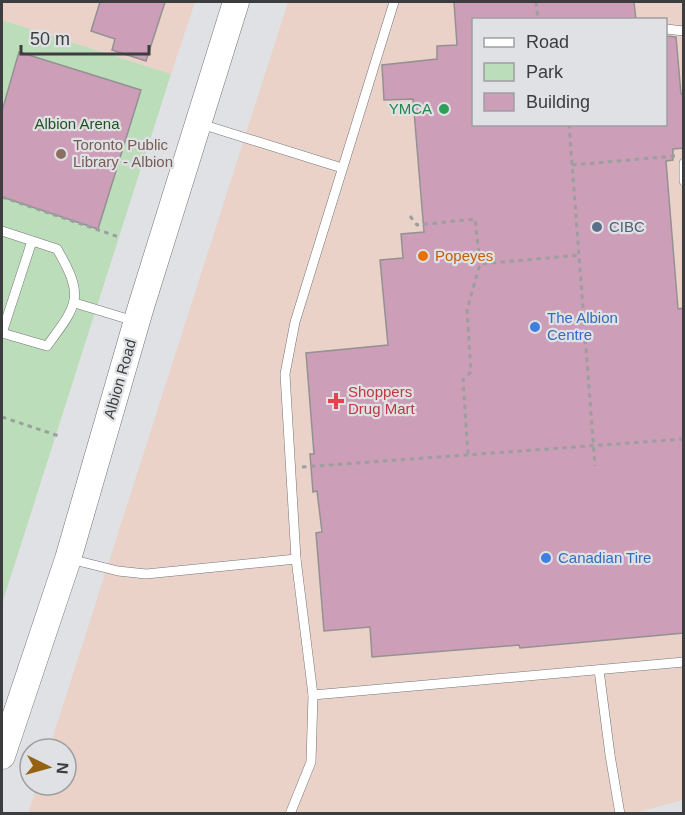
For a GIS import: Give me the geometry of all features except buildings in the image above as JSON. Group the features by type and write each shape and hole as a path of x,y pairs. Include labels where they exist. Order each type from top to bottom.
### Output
{"main road":[{"name":"Albion Road","path":"2,756 68,559 136,321 236,2"}],"lane":[{"path":"290,813 311,762 313,695 296,560 285,374 295,322 394,2"},
{"path":"667,29 684,31"},
{"path":"197,122 342,168"},
{"path":"683,163 684,181"},
{"path":"2,231 57,249 70,271 75,286 75,303 47,346 2,333 32,241"},
{"path":"75,303 136,321"},
{"path":"68,559 118,571 146,574 296,560"},
{"path":"313,695 684,662"},
{"path":"599,670 620,813"}],"path":[{"path":"536,2 538,18"},
{"path":"569,126 595,466"},
{"path":"572,165 673,156 677,156 683,163"},
{"path":"2,197 119,237"},
{"path":"410,216 417,225 475,219 480,264 467,310 471,372 463,380 468,454"},
{"path":"480,264 580,255"},
{"path":"2,417 59,436"},
{"path":"290,470 311,466 684,439"}],"shaded area":[{"path":"2,2 195,2 171,74 2,20"},
{"path":"288,2 683,2 683,800 631,814 28,814 33,797 78,797 78,737 53,737"}],"green space":[{"name":"Albion Arena","path":"2,20 171,74 2,604"}],"place":[{"name":"YMCA","path":"444,109"},
{"name":"Toronto Public Library - Albion","path":"61,154"},
{"name":"CIBC","path":"597,227"},
{"name":"Popeyes","path":"423,256"},
{"name":"The Albion Centre","path":"535,327"},
{"name":"Shoppers Drug Mart","path":"336,401"},
{"name":"Canadian Tire","path":"546,558"}]}
